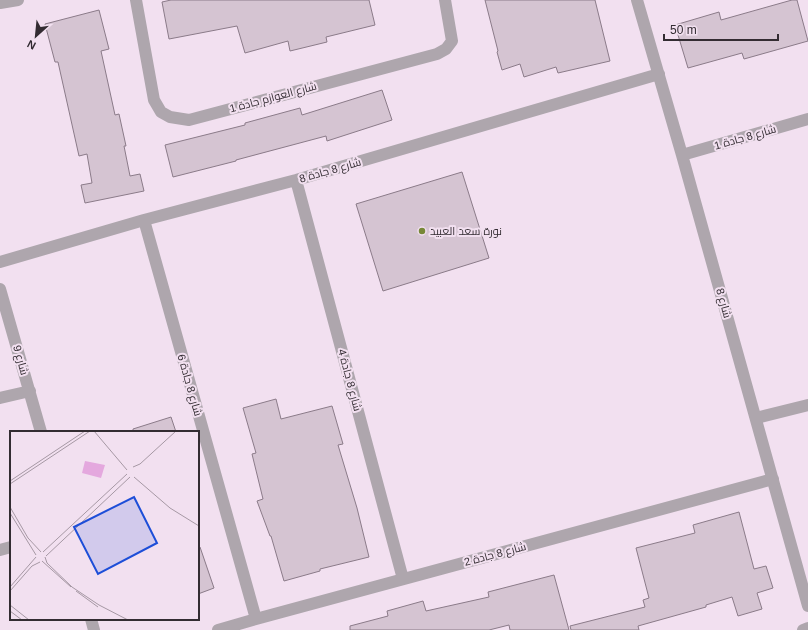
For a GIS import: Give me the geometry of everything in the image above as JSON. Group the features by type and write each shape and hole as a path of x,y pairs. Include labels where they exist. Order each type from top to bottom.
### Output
{"street":[{"path":"0,4 18,0"},
{"name":"شارع العوازم جادة 1","path":"136,0 154,100 162,112 170,117 189,120 437,54 446,49 452,41 445,0"},
{"name":"شارع 8","path":"641,1 659,74 808,606"},
{"name":"شارع 8 جادة 8","path":"0,262 144,220 296,180 659,74"},
{"name":"شارع 8 جادة 1","path":"682,155 808,119"},
{"name":"شارع 8 جادة 4","path":"296,180 403,579"},
{"name":"شارع 8 جادة 6","path":"144,220 256,619"},
{"name":"شارع 9","path":"0,289 41,431"},
{"path":"0,398 30,391"},
{"path":"756,418 808,405"},
{"name":"شارع 8 جادة 2","path":"218,630 773,479"},
{"path":"0,550 10,547"},
{"path":"91,620 94,630"},
{"path":"803,630 808,628"}],"building":[{"path":"171,0 369,0 375,25 326,37 327,42 290,51 288,41 245,53 237,26 169,39 162,2"},
{"path":"485,0 595,0 610,61 558,73 556,67 524,77 520,64 502,70"},
{"path":"792,0 797,0 808,41 744,59 742,53 688,68 675,25 719,12 721,20"},
{"path":"99,10 109,49 101,51 115,115 119,114 126,146 124,146 130,176 140,174 144,191 85,203 81,185 92,183 87,154 79,156 58,62 55,62 45,24"},
{"path":"382,90 392,120 327,141 326,136 173,177 165,145 245,125 245,123 300,108 302,115"},
{"name":"نورة سعد العبيد","path":"462,172 489,258 383,291 356,204"},
{"path":"276,399 281,419 332,406 343,444 338,445 357,508 369,557 320,569 320,571 284,581 271,536 257,501 263,499 252,454 256,453 243,408"},
{"path":"171,417 176,431 133,431 133,429"},
{"path":"739,512 754,569 766,566 773,588 757,593 762,609 738,616 732,597 706,605 706,607 638,626 639,630 571,630 570,626 645,607 643,600 649,598 636,548 695,533 693,525"},
{"path":"199,547 200,547 214,588 199,594"},
{"path":"554,575 569,630 510,630 509,625 489,630 350,630 350,626 388,616 387,611 423,601 426,611 489,597 488,592"}],"place":[{"name":"نورة سعد العبيد","path":"422,231"}]}
